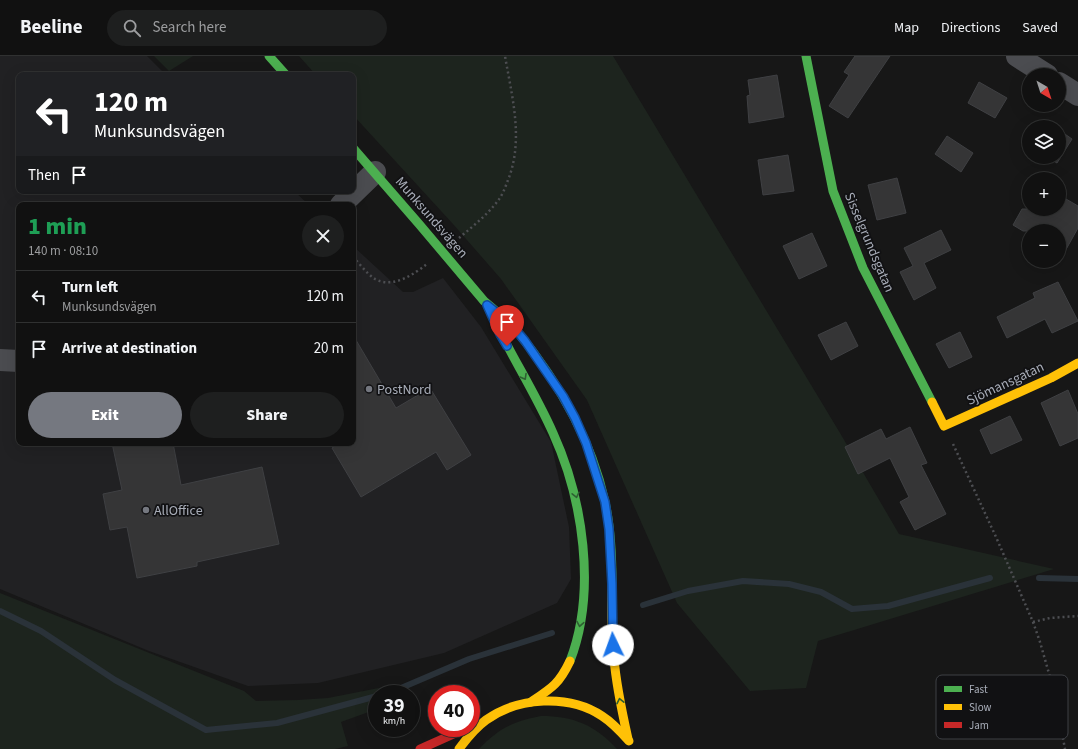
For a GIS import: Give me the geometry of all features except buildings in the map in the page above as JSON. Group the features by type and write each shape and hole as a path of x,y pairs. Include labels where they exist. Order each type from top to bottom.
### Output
{"street":[{"path":"269,56 283,72"},
{"name":"Sisselgrundsgatan","path":"806,56 833,191 863,268 944,426"},
{"path":"1017,56 1036,68"},
{"path":"1066,87 1078,95"},
{"name":"Munksundsvägen","path":"356,151 443,251 487,305 511,324 525,341 563,396 584,437 605,502 609,529 614,658 618,696 628,739"},
{"path":"356,190 375,172"},
{"path":"344,202 352,194"},
{"name":"Munksundsvägen","path":"487,305 500,334 542,408 557,439 576,493 581,524 584,556 584,588 576,647 566,669 553,687 531,702"},
{"path":"0,360 16,362"},
{"name":"Sjömansgatan","path":"944,426 1050,378 1078,363"},
{"path":"480,722 510,707 531,702 552,701 574,704 594,712 612,724 628,739 634,749"},
{"path":"459,749 473,732 491,717"},
{"path":"420,749 447,737"}],"path":[{"path":"356,260 375,279 383,282 395,282 414,274 462,236 493,207 503,194 516,154 516,134 505,56"},
{"path":"944,426 996,537 1033,622 1049,675"},
{"path":"1033,622 1050,618 1078,616"},
{"path":"1063,739 1065,749"}],"shaded area":[{"path":"0,56 147,56 163,72 16,72 16,194 297,194 306,202 16,202 16,446 356,446 356,249 403,292 413,292 443,278 481,327 551,442 569,527 571,579 557,603 444,653 318,683 248,686 149,651 0,589"},
{"path":"154,56 193,56 169,71"},
{"path":"299,56 613,56 840,433 899,534 1054,569 818,641 806,688 750,691 677,603 587,400 501,279 453,224 356,118 356,72 313,72"},
{"path":"0,593 244,691 256,701 328,698 368,690 368,712 341,722 348,746 335,749 0,749"},
{"path":"541,716 553,716 573,720 583,724 592,728 617,749 479,749 493,736 507,727 523,720"}],"waterway":[{"path":"643,605 688,591 743,581 789,584 821,592 852,609 888,606 990,578"},
{"path":"1039,578 1078,579"},
{"path":"0,611 41,631 115,680 206,730 277,723 368,698"},
{"path":"408,685 469,659 552,633"}],"traffic: fast":[{"path":"269,56 283,72"},
{"path":"806,56 833,191 863,268 932,402"},
{"path":"356,151 484,301 509,322 516,330 545,369 571,411 591,455 605,502 610,533 612,584"},
{"path":"489,309 553,433 572,487 579,516 583,546 583,605 578,634 570,661"}],"traffic: slow":[{"path":"932,402 944,426 1051,378 1078,363"},
{"path":"612,584 613,649 628,739"},
{"path":"531,702 554,685 570,661"},
{"path":"459,749 478,726 499,712 528,703 544,701 574,704 589,709 610,722 629,741"}],"traffic: jam":[{"path":"420,749 447,737"}],"place":[{"name":"PostNord","path":"369,389"},
{"name":"AllOffice","path":"146,510"}],"route":[{"path":"507,346 487,305 511,324 525,341 563,396 586,443 605,502 609,529 613,645"}]}
